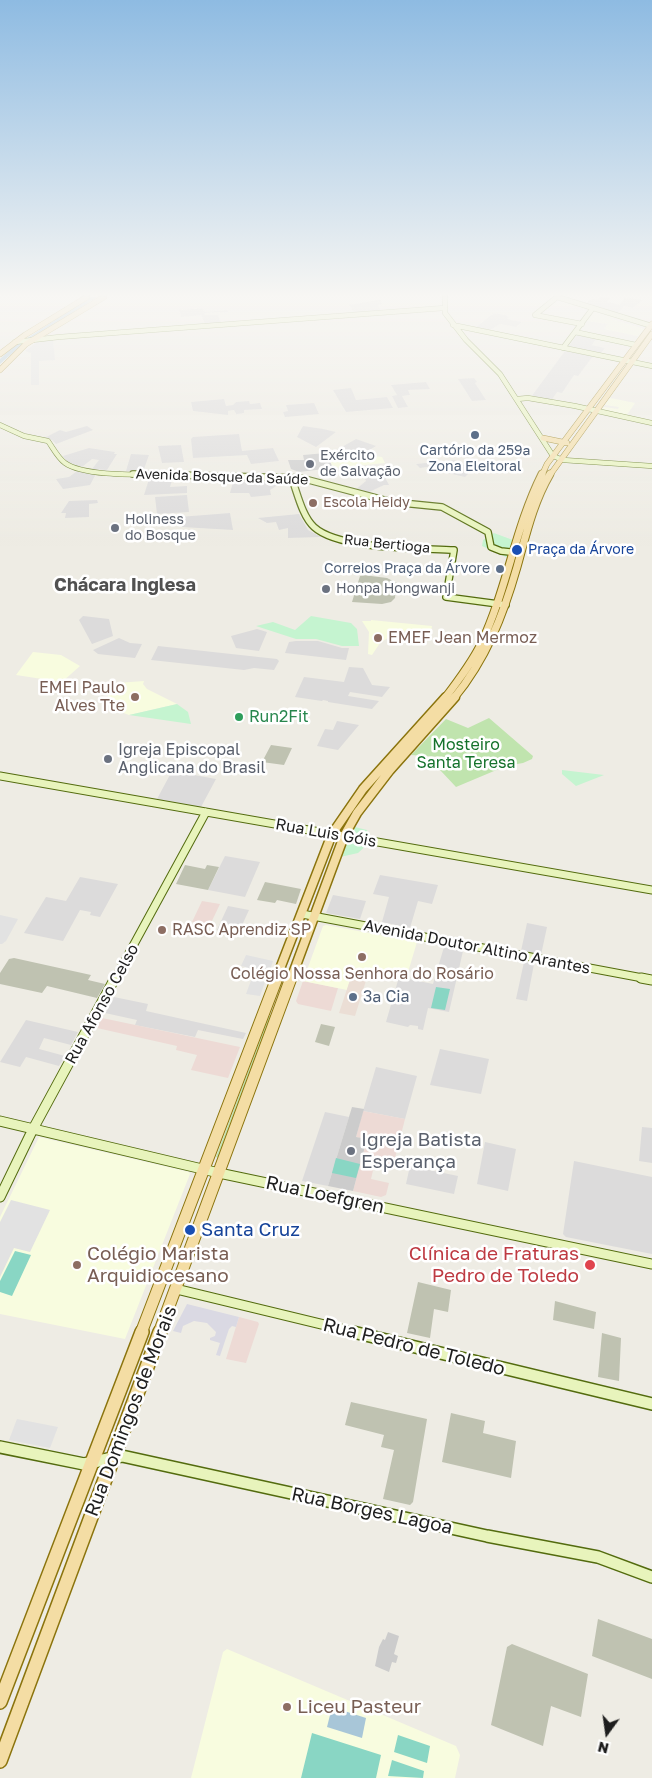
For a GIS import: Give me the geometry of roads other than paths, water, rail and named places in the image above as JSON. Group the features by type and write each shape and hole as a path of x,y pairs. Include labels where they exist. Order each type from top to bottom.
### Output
{"main road":[{"path":"588,409 610,380"},
{"name":"Rua Domingos de Morais","path":"0,1761 344,836 359,810 370,796 461,690 478,667 494,637 506,605 537,500 559,460 618,380"},
{"name":"Rua Domingos de Morais","path":"0,1702 332,834 353,801 462,675 486,636 532,494 553,456 588,409"},
{"path":"543,438 570,444"}],"street":[{"path":"505,380 520,398 521,405 553,456 559,460 652,466"},
{"path":"520,398 588,409 652,423"},
{"name":"Avenida Bosque da Saúde","path":"0,425 24,436 48,441 66,465 84,470 137,474 283,477 319,482 392,502 439,506 448,509 489,533 489,544 491,547 512,553"},
{"name":"Rua Bertioga","path":"283,477 284,481 293,482 314,526 331,538 366,543 454,550 446,597 497,602"},
{"path":"512,553 521,553"},
{"path":"497,602 506,605"},
{"name":"Rua Luis Góis","path":"0,776 652,890"},
{"name":"Rua Afonso Celso","path":"0,1197 33,1129 206,812"},
{"name":"Avenida Doutor Altino Arantes","path":"302,914 652,980"},
{"name":"Rua Loefgren","path":"0,1121 219,1173 652,1264"},
{"name":"Rua Pedro de Toledo","path":"176,1289 652,1404"},
{"path":"0,1447 92,1464"},
{"name":"Rua Borges Lagoa","path":"92,1464 112,1457 122,1456 487,1536 598,1558 652,1577"}],"place":[{"name":"Cartório da 259ª Zona Eleitoral","path":"475,435"},
{"name":"Exército de Salvação","path":"310,464"},
{"name":"Escola Heidy","path":"313,503"},
{"name":"Holiness do Bosque","path":"115,528"},
{"name":"Praça da Árvore","path":"517,550"},
{"name":"Correios Praça da Árvore","path":"500,569"},
{"name":"Honpa Hongwanji","path":"326,589"},
{"name":"EMEF Jean Mermoz","path":"378,638"},
{"name":"EMEI Paulo Alves Tte","path":"135,697"},
{"name":"Run2Fit","path":"239,717"},
{"name":"Igreja Episcopal Anglicana do Brasil","path":"108,759"},
{"name":"RASC Aprendiz SP","path":"162,930"},
{"name":"Colégio Nossa Senhora do Rosário","path":"362,957"},
{"name":"3ª Cia","path":"353,997"},
{"name":"Igreja Batista Esperança","path":"351,1151"},
{"name":"Santa Cruz","path":"190,1230"},
{"name":"Colégio Marista Arquidiocesano","path":"77,1265"},
{"name":"Clínica de Fraturas Pedro de Toledo","path":"590,1265"},
{"name":"Liceu Pasteur","path":"287,1707"}],"district":[{"name":"Chácara Inglesa","path":"125,585"}],"park label":[{"name":"Mosteiro Santa Teresa","path":"466,754"}]}
